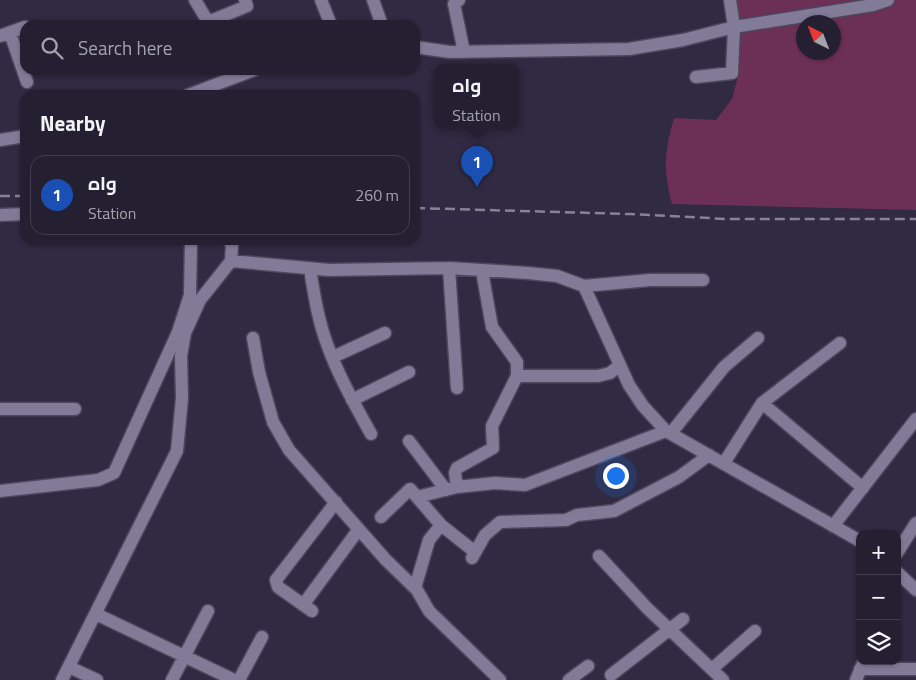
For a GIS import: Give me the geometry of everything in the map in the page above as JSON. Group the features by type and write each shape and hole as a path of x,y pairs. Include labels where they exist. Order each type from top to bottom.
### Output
{"street":[{"path":"195,0 207,20"},
{"path":"217,20 247,6 245,0"},
{"path":"322,0 329,20"},
{"path":"373,0 380,20"},
{"path":"459,0 454,4 464,52"},
{"path":"696,77 732,74 734,27 730,0"},
{"path":"420,48 464,52 629,49 683,40 734,27 873,5 888,0"},
{"path":"20,29 5,34 20,50"},
{"path":"25,75 26,82"},
{"path":"199,90 233,75"},
{"path":"0,140 20,137"},
{"path":"0,215 20,214"},
{"path":"0,491 98,480 114,472 178,332 190,295 191,245"},
{"path":"62,680 177,451 182,398 181,356 185,333 200,300 231,261 232,245"},
{"path":"231,261 310,269 449,268 557,276 584,286 650,280 703,280"},
{"path":"449,268 457,388"},
{"path":"310,269 319,319 333,357 352,400 371,434"},
{"path":"452,488 457,468 493,448 494,420 517,376 517,362 492,327 482,271"},
{"path":"584,286 629,385 643,406 668,432 856,539"},
{"path":"333,357 385,333"},
{"path":"252,338 273,422 280,437 386,560 415,588 429,611 500,680"},
{"path":"418,497 452,488 495,483 525,485 668,432 724,367 758,338"},
{"path":"724,464 762,403 840,343"},
{"path":"517,376 598,376 610,373 620,365"},
{"path":"352,400 409,372"},
{"path":"762,403 863,488"},
{"path":"0,409 75,409"},
{"path":"833,526 916,419"},
{"path":"409,441 452,488"},
{"path":"381,517 410,489 441,525 473,555 484,535 500,522 566,520 577,515 614,511 679,477 709,455"},
{"path":"336,502 276,580 278,588 308,608 359,529"},
{"path":"415,588 429,540 441,525"},
{"path":"901,547 914,530"},
{"path":"599,556 670,631 723,680"},
{"path":"900,575 916,590"},
{"path":"172,680 208,611"},
{"path":"96,614 234,680"},
{"path":"611,675 683,620"},
{"path":"712,669 755,631"},
{"path":"239,680 262,637"},
{"path":"568,680 588,666"},
{"path":"69,667 97,680"},
{"path":"860,670 914,673"}],"shaded area":[{"path":"736,0 860,0 739,19"},
{"path":"894,0 916,0 916,210 672,204 667,181 666,161 668,141 674,118 716,120 732,99 737,80 740,29 796,18 796,60 841,60 841,15 814,15"}],"railway":[{"path":"0,196 20,196"},
{"path":"420,208 629,214 727,219 916,219"}],"place":[{"name":"واہ","path":"477,187"}]}
